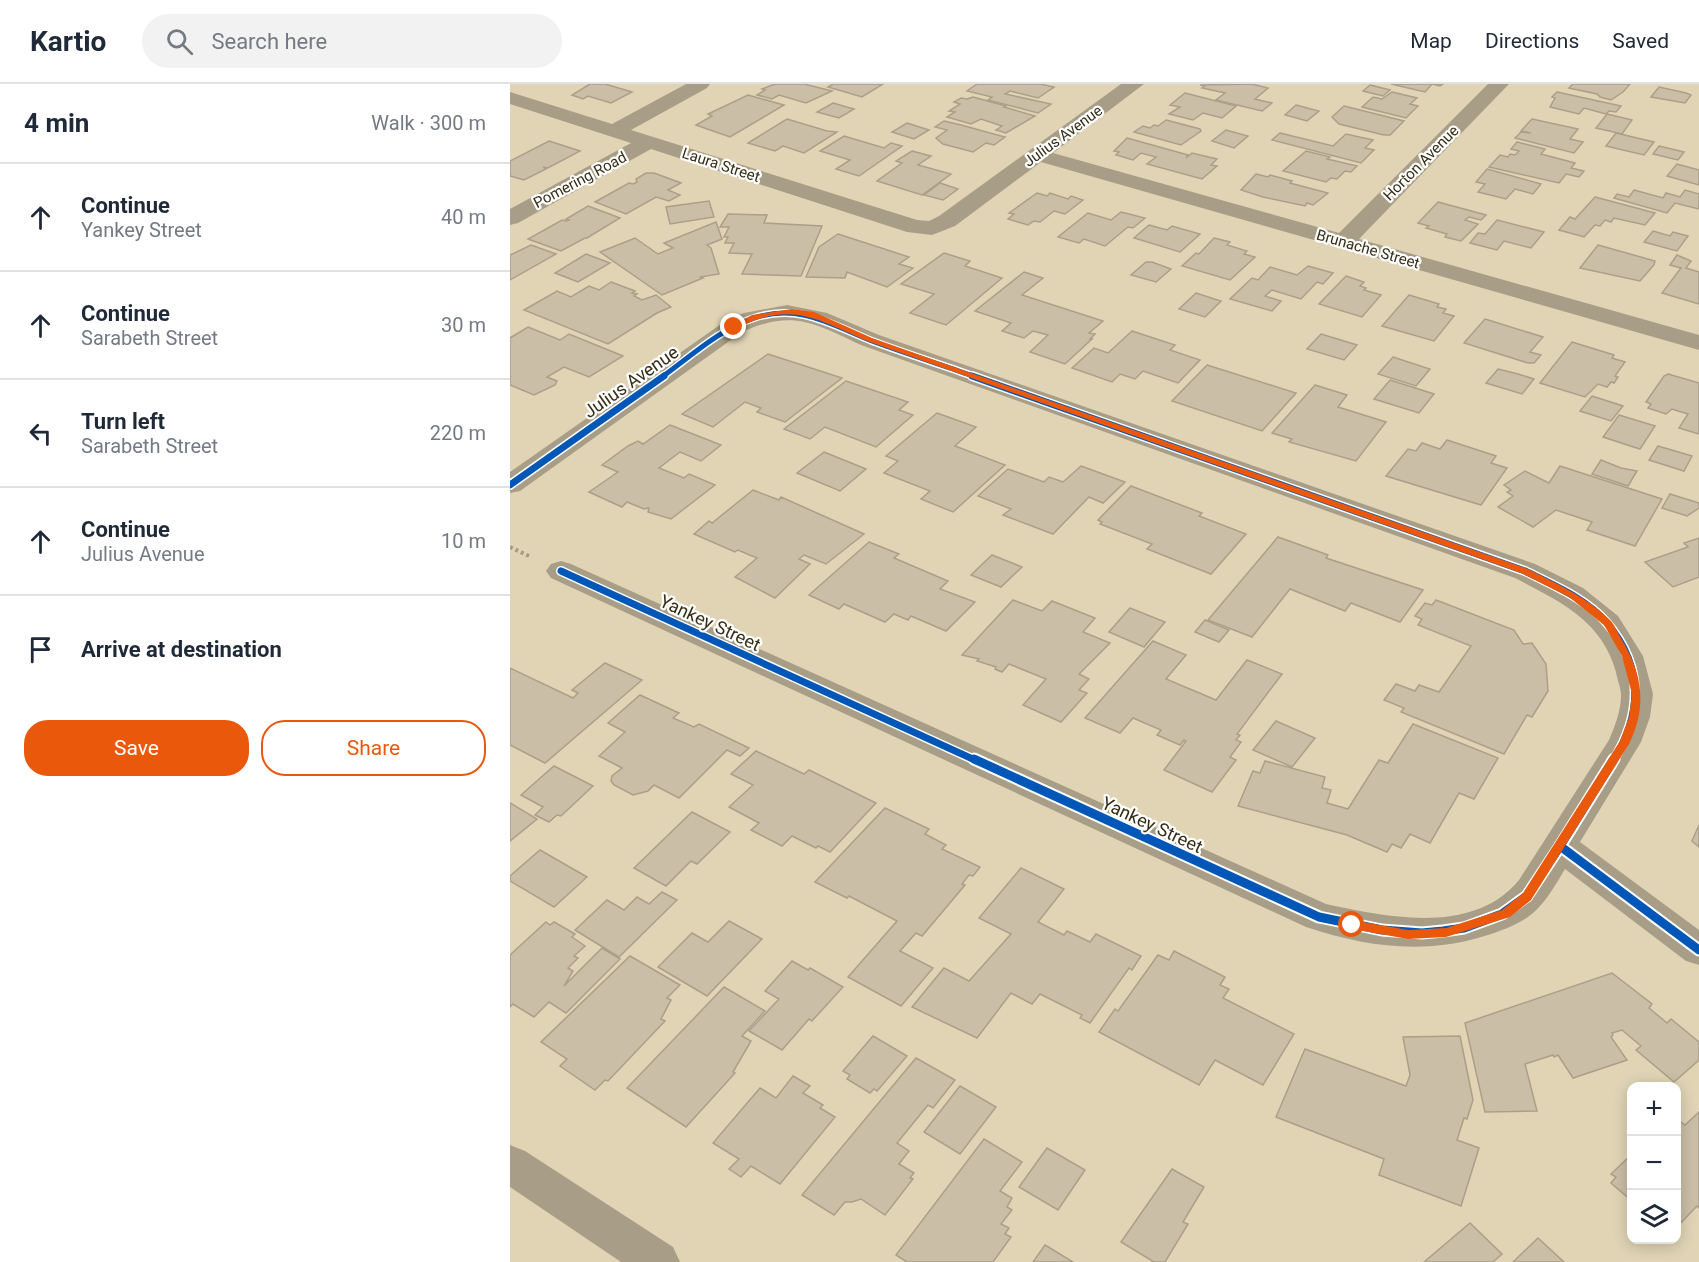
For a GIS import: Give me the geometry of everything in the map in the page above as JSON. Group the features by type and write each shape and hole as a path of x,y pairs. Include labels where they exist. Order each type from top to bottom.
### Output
{"street":[{"name":"Pomering Road","path":"614,131 700,84"},
{"name":"Julius Avenue","path":"932,228 947,222 1134,84"},
{"name":"Horton Avenue","path":"1343,242 1499,84"},
{"name":"Laura Street","path":"510,98 915,227 932,228"},
{"name":"Pomering Road","path":"510,218 649,142"},
{"name":"Brunache Street","path":"1038,155 1699,344"},
{"name":"Julius Avenue","path":"510,485 734,327 754,316 792,311 812,314 870,340 1525,571 1572,595 1607,623 1627,656 1637,694 1634,717 1625,742 1560,846"},
{"name":"Yankey Street","path":"561,571 1319,917 1381,931 1408,934 1446,933 1479,924 1506,913 1527,896 1560,846"},
{"path":"1560,846 1699,950"},
{"path":"510,1164 658,1262"}],"building":[{"path":"590,84 605,84 632,92 611,103 588,96 583,99 572,95"},
{"path":"775,84 804,84 832,91 806,103 779,95 772,99 757,95 765,90 762,89"},
{"path":"833,84 883,84 862,97 828,87"},
{"path":"977,84 1040,84 1054,87 1038,98 1010,91 1005,94 1051,104 1038,113 988,100 992,97 967,91"},
{"path":"1252,84 1268,88 1255,99 1272,103 1262,111 1216,100 1225,93 1202,88 1205,86 1200,85"},
{"path":"1391,84 1432,84 1425,92"},
{"path":"1573,84 1630,84 1611,100 1597,94 1569,88"},
{"path":"1370,85 1390,90 1383,96 1363,91"},
{"path":"1659,87 1691,95 1685,103 1651,97"},
{"path":"1392,92 1417,98 1410,104 1418,106 1406,118 1362,107 1373,97 1382,99"},
{"path":"1557,92 1621,106 1616,112 1609,111 1606,114 1584,108 1579,114 1550,107 1555,98 1552,97"},
{"path":"1185,93 1236,106 1222,118 1203,113 1193,120 1169,114 1180,107 1170,105"},
{"path":"748,95 784,105 730,137 696,125 712,116 708,114"},
{"path":"973,97 1035,116 1006,133 996,130 1002,126 981,119 971,124 947,117 955,112 949,111 960,104 954,102 961,98"},
{"path":"833,103 854,109 839,118 817,112"},
{"path":"1296,105 1319,111 1307,121 1285,115"},
{"path":"1344,106 1404,121 1390,135 1339,124 1332,117"},
{"path":"1607,114 1632,120 1622,134 1596,128"},
{"path":"787,119 837,132 804,153 783,146 775,151 748,143"},
{"path":"1532,119 1578,129 1570,139 1583,142 1574,153 1515,138 1521,132 1531,133 1521,131"},
{"path":"1166,120 1201,131 1181,145 1134,132 1143,126 1150,128 1154,125 1158,126"},
{"path":"944,121 1005,137 994,145 986,143 973,152 943,144 936,138 947,130 935,127"},
{"path":"907,123 929,130 914,139 892,132"},
{"path":"1226,130 1248,136 1234,148 1212,141"},
{"path":"1280,133 1333,146 1346,134 1373,140 1365,148 1374,150 1361,163 1272,140"},
{"path":"1616,133 1654,142 1644,155 1606,146"},
{"path":"844,136 884,148 891,143 902,146 859,176 836,169 850,160 820,151"},
{"path":"1127,138 1188,155 1186,158 1192,153 1217,159 1211,165 1217,166 1202,179 1147,164 1156,157 1141,153 1133,160 1116,155 1119,152 1114,151"},
{"path":"549,141 580,151 548,168 543,167 546,169 524,180 510,176 510,161"},
{"path":"1517,142 1545,149 1541,154 1575,163 1571,168 1584,171 1579,177 1566,174 1559,183 1489,167 1500,155 1508,157 1510,154 1515,155 1519,151 1511,149"},
{"path":"1659,146 1684,152 1678,160 1653,154"},
{"path":"912,151 931,156 918,165 951,174 922,195 877,181 902,163 896,161"},
{"path":"1306,151 1357,166 1351,172 1345,171 1337,179 1331,178 1326,182 1283,171"},
{"path":"1677,164 1699,170 1699,185 1667,176"},
{"path":"1487,169 1541,184 1533,194 1515,189 1506,199 1478,192 1485,184 1476,182"},
{"path":"646,173 654,173 681,183 668,190 680,195 669,201 656,197 626,214 595,202 629,183 637,182 636,179"},
{"path":"1256,174 1268,177 1270,175 1328,193 1313,205 1307,203 1305,206 1241,190"},
{"path":"940,183 958,189 943,200 924,195"},
{"path":"1634,190 1663,198 1666,193 1680,197 1685,190 1699,194 1699,209 1675,203 1667,213 1614,198 1617,194 1629,197"},
{"path":"1037,193 1047,196 1050,193 1068,199 1071,196 1083,200 1065,214 1054,211 1040,222 1034,221 1028,225 1008,219 1014,214 1009,213"},
{"path":"1595,197 1655,213 1645,225 1614,218 1611,222 1605,220 1600,226 1595,225 1584,237 1559,230 1570,217 1575,219"},
{"path":"709,201 714,217 670,224 666,207"},
{"path":"1438,202 1486,215 1481,220 1469,217 1465,220 1478,224 1461,241 1445,237 1447,234 1426,228 1429,226 1418,223"},
{"path":"588,206 620,218 561,251 528,239 562,220 569,220 566,219"},
{"path":"1121,212 1145,218 1133,228 1128,227 1105,246 1084,239 1079,243 1058,237 1088,213 1111,220"},
{"path":"728,214 767,215 764,223 822,226 801,276 742,274 752,254 729,253 734,243 725,243 728,237 724,237 729,227 720,227"},
{"path":"1497,220 1544,232 1531,248 1504,241 1497,250 1470,243 1478,233 1485,234"},
{"path":"716,222 722,239 707,245 711,248 719,274 700,277 703,278 662,295 600,252 635,238 658,254 673,248 664,243"},
{"path":"1149,225 1167,230 1172,226 1200,234 1180,252 1134,238"},
{"path":"1653,231 1670,236 1673,232 1688,236 1677,251 1644,242"},
{"path":"838,234 909,257 899,264 913,268 887,287 847,272 845,278 806,277 819,247"},
{"path":"1214,238 1230,242 1227,245 1247,251 1244,254 1255,257 1230,280 1182,266 1196,253 1199,254"},
{"path":"531,245 556,254 510,280 510,255"},
{"path":"1598,245 1655,261 1654,265 1640,281 1580,268"},
{"path":"944,253 970,261 965,266 1002,278 946,325 910,313 934,294 901,284"},
{"path":"586,254 610,263 578,282 555,273"},
{"path":"1677,255 1691,261 1686,268 1699,272 1699,304 1662,293 1681,268 1670,265"},
{"path":"1146,262 1171,269 1156,282 1131,275"},
{"path":"1308,266 1333,273 1323,284 1317,282 1301,299 1272,290 1265,296 1281,301 1272,311 1230,299 1252,278 1258,280 1270,267 1297,275"},
{"path":"1024,272 1043,278 1022,295 1103,321 1089,333 1095,334 1090,339 1092,339 1065,364 1030,352 1048,335 1033,331 1024,338 1002,331 1011,323 975,311"},
{"path":"1346,276 1364,282 1360,286 1366,288 1364,290 1381,295 1362,317 1319,304"},
{"path":"611,282 635,291 632,293 637,294 634,296 642,300 656,295 671,307 657,313 608,344 524,310 557,291 571,297 589,286 599,290"},
{"path":"1196,293 1221,301 1205,317 1179,309"},
{"path":"1409,295 1439,304 1437,307 1446,309 1443,313 1454,316 1434,341 1382,326"},
{"path":"1485,319 1543,337 1530,352 1541,355 1534,363 1528,363 1464,343"},
{"path":"528,327 560,340 569,334 623,356 589,377 564,367 547,377 557,381 555,385 534,395 510,385 510,338"},
{"path":"1132,331 1175,345 1170,350 1200,360 1178,383 1143,371 1135,379 1120,374 1112,382 1072,368 1094,348 1108,353"},
{"path":"1321,334 1357,345 1344,360 1307,349"},
{"path":"1572,342 1614,355 1612,358 1625,362 1615,376 1618,377 1614,383 1611,382 1607,387 1598,384 1585,397 1540,383"},
{"path":"768,354 842,378 785,422 757,412 761,408 745,402 713,427 682,414"},
{"path":"1393,357 1430,369 1416,386 1378,374"},
{"path":"1207,365 1296,393 1262,431 1172,401"},
{"path":"1498,369 1534,379 1522,394 1486,383"},
{"path":"1668,374 1699,383 1699,434 1679,428 1688,414 1672,409 1666,414 1648,408 1651,404 1646,402 1664,376"},
{"path":"1390,380 1434,394 1419,413 1374,399"},
{"path":"846,381 908,402 899,410 913,415 876,447 825,427 810,439 784,429"},
{"path":"1315,385 1347,395 1338,407 1386,422 1356,461 1289,442 1292,439 1272,433"},
{"path":"1592,396 1623,406 1611,421 1580,411"},
{"path":"937,413 976,427 955,446 1005,465 953,512 921,499 930,491 884,473 898,461 886,456"},
{"path":"1619,415 1655,426 1640,449 1603,437"},
{"path":"670,425 721,445 701,461 680,452 659,468 684,478 689,474 715,485 671,519 648,512 649,508 644,509 627,502 622,507 589,492 618,472 602,465 628,446 638,441 643,444"},
{"path":"1447,440 1496,456 1491,463 1507,468 1481,505 1386,476 1408,449 1416,451 1422,443 1440,449"},
{"path":"1658,446 1692,456 1684,471 1649,460"},
{"path":"824,452 866,469 840,491 797,473"},
{"path":"1601,460 1621,468 1637,471 1628,486 1592,474"},
{"path":"1081,466 1125,482 1103,503 1089,497 1053,534 1003,515 1011,509 978,496 1008,469 1044,482 1049,477 1063,482"},
{"path":"1560,466 1662,499 1635,546 1587,530 1592,522 1556,510 1533,527 1498,507 1513,496 1507,492 1511,490 1504,485 1525,471 1549,483"},
{"path":"1131,486 1202,513 1199,516 1246,534 1211,574 1147,549 1152,544 1100,524 1102,522 1098,520"},
{"path":"753,490 779,500 781,497 864,534 826,564 804,555 799,559 810,564 775,598 735,577 757,558 738,550 735,552 694,534 709,521 712,523"},
{"path":"1670,494 1699,503 1699,508 1687,516 1662,508"},
{"path":"1278,537 1328,555 1326,558 1423,590 1400,622 1351,603 1345,611 1290,589 1252,637 1208,620"},
{"path":"1699,538 1699,577 1673,587 1645,562 1688,547 1684,543"},
{"path":"869,542 899,554 894,558 948,581 940,589 975,602 946,631 911,616 908,620 894,614 885,622 844,604 839,609 809,595"},
{"path":"992,555 1022,567 1001,587 971,575"},
{"path":"1013,600 1042,611 1052,601 1095,618 1083,632 1110,643 1079,674 1089,679 1079,690 1087,693 1061,722 1023,705 1046,679 1009,664 1002,672 995,669 996,667 977,661 979,659 962,655"},
{"path":"1436,600 1514,630 1523,644 1532,643 1546,664 1548,691 1532,717 1527,715 1504,754 1401,712 1404,708 1384,700 1396,684 1415,691 1419,685 1439,692 1471,646 1418,625 1422,619 1415,616 1425,603 1432,605"},
{"path":"1130,608 1165,622 1144,647 1109,632"},
{"path":"1205,620 1229,630 1219,642 1195,632"},
{"path":"1153,641 1186,655 1166,679 1216,700 1247,660 1282,674 1237,734 1240,735 1236,740 1241,742 1230,757 1236,760 1212,792 1164,770 1186,741 1184,740 1180,745 1157,735 1161,730 1133,718 1120,733 1085,718"},
{"path":"605,663 642,680 545,763 510,745 510,668 573,698 578,693 572,690"},
{"path":"640,695 679,713 673,718 694,727 699,724 749,748 740,756 727,750 679,798 654,785 648,791 633,795 611,781 612,776 622,768 599,756 625,732 608,723"},
{"path":"1276,721 1315,738 1292,767 1253,750"},
{"path":"1413,724 1498,758 1474,799 1459,793 1430,843 1410,834 1401,848 1392,844 1387,852 1347,835 1238,806 1253,771 1260,773 1265,761 1325,777 1322,788 1331,790 1327,803 1348,809 1379,760 1388,763"},
{"path":"756,751 804,774 809,770 876,803 830,852 792,836 782,846 751,830 759,823 729,807 753,785 731,774"},
{"path":"554,766 593,786 561,816 557,815 549,822 535,815 543,807 521,795"},
{"path":"510,803 537,819 510,841"},
{"path":"885,808 929,829 925,834 946,845 942,849 980,867 973,876 969,875 962,884 965,885 922,936 916,933 900,951 933,968 901,1006 848,977 897,921 849,896 847,898 815,882"},
{"path":"692,812 730,832 697,864 691,861 666,886 634,868"},
{"path":"1699,825 1699,847 1692,841"},
{"path":"540,850 587,877 554,907 510,881 510,876"},
{"path":"1021,868 1064,889 1038,922 1064,935 1067,931 1090,942 1096,934 1141,956 1132,970 1129,968 1090,1023 1080,1018 1082,1015 1040,994 1032,1004 1011,993 977,1038 912,1007 944,968 969,981 1011,934 979,918"},
{"path":"662,892 677,900 619,957 575,930 607,900 624,910 637,897 649,904"},
{"path":"729,921 762,939 707,996 658,967 692,933 708,942"},
{"path":"546,922 550,925 554,922 575,934 572,937 585,946 574,956 578,958 568,968 573,971 564,986 602,948 620,959 566,1013 549,1002 534,1017 513,1004 510,1007 510,955"},
{"path":"1174,951 1225,977 1220,985 1229,989 1223,998 1294,1034 1263,1085 1215,1060 1199,1085 1099,1032 1115,1009 1118,1011 1158,955 1169,960"},
{"path":"630,956 680,985 667,998 671,1000 661,1019 665,1021 608,1081 605,1080 595,1090 560,1066 567,1059 541,1042"},
{"path":"792,961 808,970 810,968 843,987 812,1021 809,1019 782,1050 749,1031 779,999 765,991"},
{"path":"1612,973 1652,1004 1649,1008 1667,1023 1671,1019 1699,1042 1699,1060 1674,1082 1636,1050 1641,1046 1622,1030 1612,1033 1611,1037 1627,1060 1573,1078 1558,1055 1525,1064 1537,1111 1485,1112 1465,1023"},
{"path":"724,987 765,1011 742,1036 751,1041 733,1072 735,1073 686,1127 627,1088"},
{"path":"873,1036 907,1056 877,1091 874,1089 870,1093 847,1079 850,1075 843,1071"},
{"path":"1460,1036 1473,1100 1457,1140 1479,1148 1461,1206 1379,1175 1384,1159 1276,1117 1305,1049 1406,1086 1410,1075 1403,1037"},
{"path":"916,1058 955,1080 933,1108 928,1105 897,1143 909,1151 899,1164 914,1173 910,1178 913,1179 885,1215 861,1199 845,1202 834,1215 802,1195"},
{"path":"793,1076 810,1086 803,1093 823,1105 820,1108 835,1117 780,1184 751,1166 741,1177 729,1169 739,1159 713,1143 760,1088 776,1098"},
{"path":"960,1086 996,1107 960,1154 924,1132"},
{"path":"1699,1112 1699,1208 1697,1206 1681,1223 1681,1122 1685,1125"},
{"path":"984,1139 1022,1162 1000,1191 1012,1198 1007,1207 1012,1210 1001,1224 1009,1228 1005,1234 1011,1237 993,1262 907,1262 896,1255"},
{"path":"1047,1148 1085,1170 1058,1210 1019,1187"},
{"path":"1627,1159 1627,1197 1611,1183 1616,1177 1611,1174"},
{"path":"1172,1169 1204,1187 1183,1222 1188,1224 1165,1262 1154,1262 1121,1242"},
{"path":"1470,1223 1502,1254 1493,1262 1424,1262"},
{"path":"1538,1238 1564,1262 1513,1262"},
{"path":"1045,1245 1073,1262 1033,1262"}],"cycle path":[{"path":"510,485 733,327 771,313 787,312 819,318 870,340 1525,571 1572,595 1607,623 1627,656 1637,694 1634,717 1625,742 1560,846"},
{"path":"561,571 1319,917 1402,932 1422,933 1464,928 1497,916 1518,905 1536,884 1560,846 1699,950"}],"route":[{"path":"734,327 754,316 792,311 812,314 870,340 1525,571 1572,595 1607,623 1627,656 1637,694 1634,717 1625,742 1527,896 1506,913 1479,924 1446,933 1408,934 1352,925"}]}
